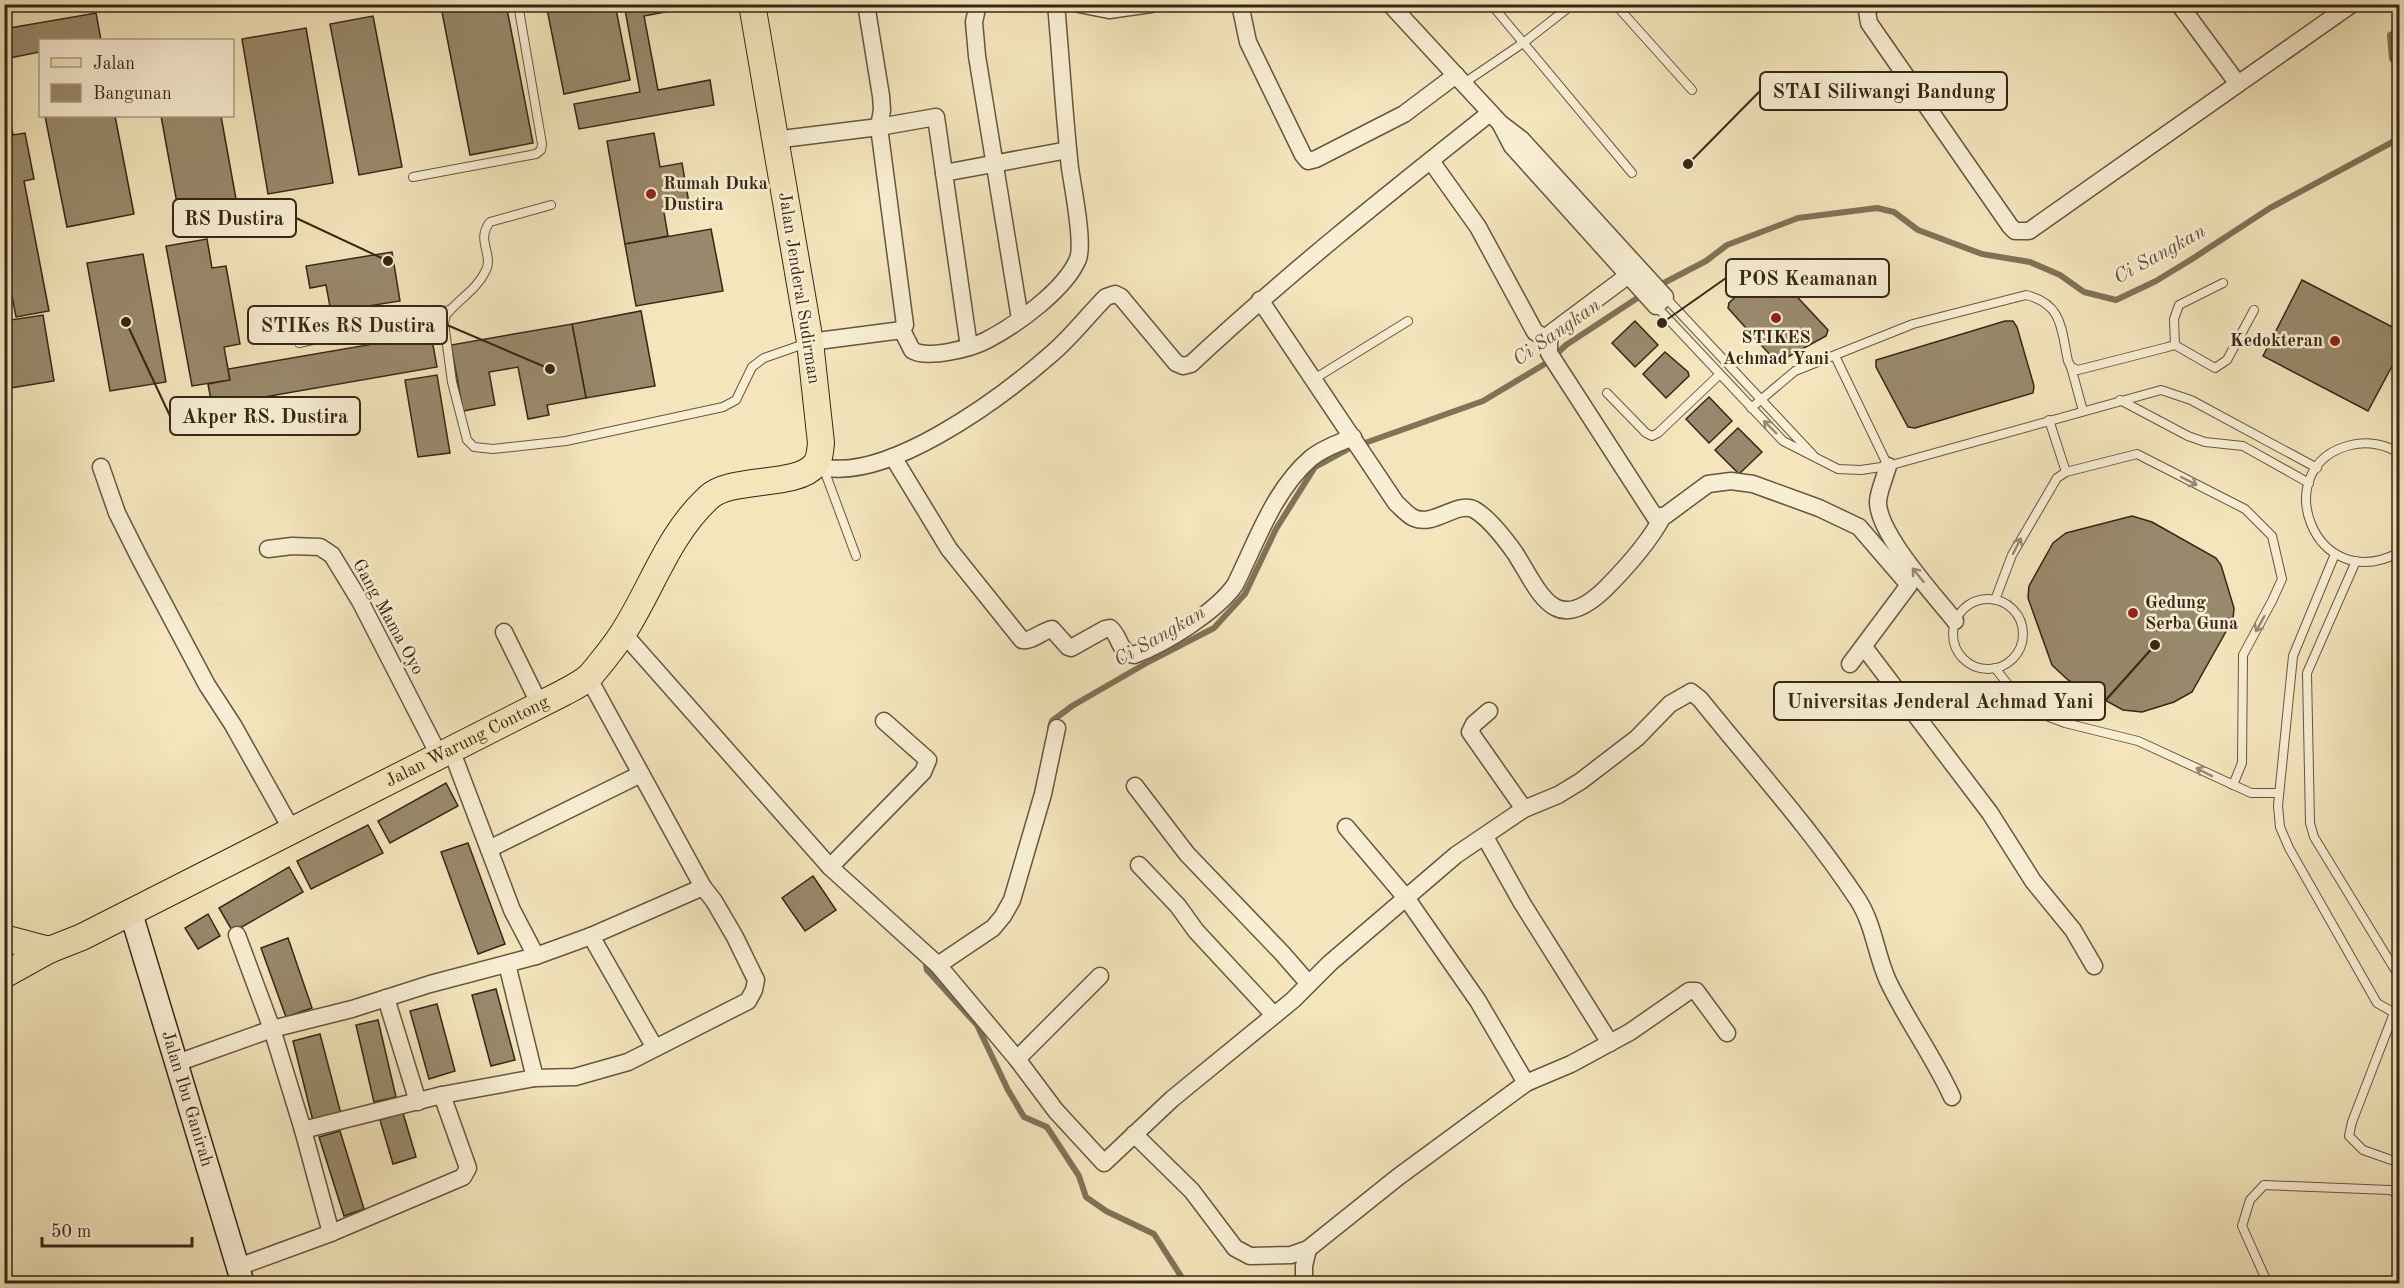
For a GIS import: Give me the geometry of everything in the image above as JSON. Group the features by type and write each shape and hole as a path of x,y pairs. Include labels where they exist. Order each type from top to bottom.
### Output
{"main road":[{"name":"Jalan Jenderal Sudirman","path":"752,4 810,342 820,435 819,466"},
{"name":"Jalan Warung Contong","path":"4,975 49,950 82,938 446,755 588,677 623,633 683,527 710,495 722,489 784,478 819,466"},
{"name":"Jalan Ibu Ganirah","path":"131,913 240,1275"},
{"path":"4,938 49,950"}],"street":[{"path":"866,4 881,96 882,110 879,127 905,326 902,330"},
{"path":"978,4 974,27 1020,319"},
{"path":"902,330 916,352 939,352 969,347 993,337 1020,319 1061,285 1080,255 1068,150 1056,4"},
{"path":"1079,4 1110,10 1151,4"},
{"path":"1240,4 1248,42 1270,92 1308,161 1404,114 1460,79"},
{"path":"1390,4 1495,118 1521,139 1572,203 1658,299"},
{"path":"1873,4 1867,12 1869,23 2015,231 2029,231 2352,4"},
{"path":"2179,4 2238,84"},
{"path":"774,140 879,127 936,117 969,347"},
{"path":"819,466 847,468 893,457 927,442 1012,386 1051,355 1106,297 1115,294 1121,297 1176,363 1183,366 1191,364 1260,300 1339,233 1431,161 1495,118"},
{"path":"944,173 1068,150"},
{"path":"1431,161 1478,227 1535,332 1551,352 1652,514 1662,518"},
{"path":"1551,352 1551,333 1635,273"},
{"path":"1260,300 1396,503 1411,517 1425,521 1463,507 1473,508 1515,553 1536,590 1546,601 1557,607 1569,610 1579,608 1598,596 1633,560 1662,518 1708,484 1731,481 1753,484 1819,508 1859,527 1909,585 1850,664"},
{"path":"810,342 902,330"},
{"path":"893,457 949,549 1022,640 1027,641 1041,632 1052,629 1071,648 1110,628 1114,630 1124,650 1134,655 1192,624 1228,596 1270,509 1285,488 1312,457 1357,442"},
{"path":"1888,466 1878,501 1881,520 1912,568 1955,621"},
{"path":"101,467 117,513 139,557 207,685 233,725 293,832"},
{"name":"Gang Mama Oyo","path":"268,549 292,546 320,547 332,555 446,755 489,849 512,910 536,956"},
{"path":"504,632 540,705"},
{"path":"623,633 830,867 938,965 1017,1059 1056,1111 1104,1163 1172,1099 1274,1015 1330,963 1456,855 1524,809 1558,795 1581,781 1636,738 1670,704 1684,695 1694,693 1813,839 1859,902 1876,940 1888,980 1941,1073 1952,1097"},
{"path":"1864,647 1990,813 2033,881 2073,930 2094,966"},
{"path":"303,1130 442,1095 535,1078 575,1077 600,1071 628,1062 748,1001 756,980 735,937 703,887 588,677"},
{"path":"1489,711 1474,724 1470,732 1524,809"},
{"path":"830,867 923,772 927,765 928,760 884,721"},
{"path":"938,965 993,928 1012,900 1043,794 1057,728"},
{"path":"489,849 641,774"},
{"path":"1135,786 1187,854 1309,984"},
{"path":"1346,827 1407,899 1478,1001 1526,1083"},
{"path":"1485,837 1522,903 1610,1042"},
{"path":"1139,865 1274,1015"},
{"path":"177,1063 272,1029 309,1021 536,956 591,936 703,887"},
{"path":"237,935 272,1029 331,1233"},
{"path":"591,936 655,1048"},
{"path":"507,964 535,1078"},
{"path":"1017,1059 1100,976"},
{"path":"1134,1134 1192,1191 1235,1248 1250,1256 1291,1255 1308,1249 1398,1177 1526,1083 1570,1064 1630,1032 1689,991 1696,991 1727,1033"},
{"path":"386,998 417,1102"},
{"path":"240,1275 331,1233 463,1177 468,1168 442,1095"},
{"path":"1304,1284 1304,1266 1308,1249"}],"lane":[{"path":"413,177 536,154 541,150 538,115 518,4"},
{"path":"1491,4 1632,174"},
{"path":"1460,79 1523,43 1573,4"},
{"path":"1615,4 1692,90"},
{"path":"552,205 490,222 484,230 489,260 486,271 450,310 444,322 452,382 467,440 474,447 480,449 566,441 723,407 736,400 752,367 764,358 810,342"},
{"path":"2175,345 2174,319 2180,305 2223,283"},
{"path":"1750,408 1795,371 1913,324 2026,295 2039,298 2051,306 2059,318 2083,411"},
{"path":"1658,299 1719,375 1784,441 1838,469 1861,470 1888,466 2161,390 2191,400 2317,468"},
{"path":"1658,299 1762,400 1818,459"},
{"path":"2071,367 2078,370 2175,345 2215,368 2227,360 2254,309"},
{"path":"299,343 450,310"},
{"path":"1314,379 1408,321"},
{"path":"1835,356 1888,466"},
{"path":"1606,393 1646,433 1652,436 1658,433 1719,375"},
{"path":"2120,400 2188,436 2205,442 2243,446 2308,483"},
{"path":"2049,420 2066,472"},
{"path":"2400,454 2384,446 2358,443 2333,452 2317,468 2308,483 2306,510 2309,523 2324,545 2335,554 2356,561 2374,562 2400,552"},
{"path":"1995,600 2021,538 2057,478 2066,472 2137,454 2245,509 2272,536 2282,579 2243,655 2242,762 2233,785"},
{"path":"819,466 856,556"},
{"path":"2335,554 2293,656 2279,793 2280,827 2289,848 2377,1003 2397,1015 2352,1122 2349,1136 2363,1150 2400,1163"},
{"path":"2356,561 2307,673 2310,823 2314,837 2400,978"},
{"path":"1987,599 1995,600 2013,610 2022,628 2022,639 2013,658 1995,668 1984,668 1965,660 1954,642 1955,621 1969,604 1987,599"},
{"path":"1995,668 2017,696 2036,712 2065,723 2138,741 2251,794 2279,793"},
{"path":"2268,1284 2242,1226 2250,1200 2264,1185 2390,1190 2400,1195"}],"building":[{"path":"481,4 506,4 533,143 470,155 442,12"},
{"path":"546,4 615,4 630,80 564,94"},
{"path":"624,4 707,4 644,16 658,90 710,80 714,105 579,129 574,104 640,92"},
{"path":"96,13 101,39 39,39 39,52 4,59 4,29"},
{"path":"373,16 402,167 359,175 330,24"},
{"path":"306,28 333,183 268,194 242,39"},
{"path":"4,90 13,135 25,133 34,179 24,181 49,311 16,317 12,296 4,297"},
{"path":"45,117 115,117 134,214 67,227"},
{"path":"161,117 221,117 236,199 178,209"},
{"name":"Rumah Duka Dustira","path":"654,133 660,167 682,163 689,203 663,207 668,236 625,244 607,141"},
{"path":"711,229 723,291 636,306 625,244"},
{"path":"207,239 212,268 226,266 240,344 224,347 230,380 192,386 166,246"},
{"path":"392,252 400,301 331,312 326,285 310,288 306,266"},
{"path":"143,254 166,382 110,391 87,263"},
{"name":"STIKES Achmad Yani","path":"1769,269 1828,330 1826,336 1784,359 1771,356 1728,308 1729,303 1762,271"},
{"name":"Kedokteran","path":"2302,280 2400,331 2400,351 2368,411 2263,356"},
{"path":"4,302 8,302 11,320 43,315 54,381 4,389"},
{"path":"641,311 655,386 586,398 572,324"},
{"path":"1635,321 1658,345 1635,367 1612,343"},
{"path":"2005,321 2013,321 2017,327 2034,386 2033,393 1915,428 1908,427 1876,367 1876,360"},
{"path":"572,324 586,398 547,405 549,415 528,419 518,367 489,372 495,405 463,411 451,345"},
{"path":"431,334 437,367 212,406 208,384 230,380 228,369"},
{"path":"1665,352 1688,372 1689,376 1666,398 1643,374"},
{"path":"437,375 450,453 418,457 405,380"},
{"path":"1709,397 1732,421 1709,443 1686,419"},
{"path":"1738,428 1762,452 1739,474 1715,450"},
{"name":"Gedung Serba Guna","path":"2132,516 2152,522 2216,558 2221,565 2234,608 2233,619 2192,692 2174,702 2142,712 2123,710 2068,680 2052,665 2028,598 2029,586 2053,543 2066,533"},
{"path":"446,783 458,806 390,843 378,821"},
{"path":"368,825 383,853 311,889 297,861"},
{"path":"468,843 505,944 478,954 441,852"},
{"path":"289,867 303,892 233,932 219,908"},
{"path":"813,876 836,910 805,931 782,898"},
{"path":"208,914 220,936 198,949 185,928"},
{"path":"288,938 312,1008 286,1017 261,948"},
{"path":"496,989 515,1060 491,1066 472,995"},
{"path":"437,1004 455,1071 429,1079 410,1011"},
{"path":"378,1020 396,1097 374,1102 356,1025"},
{"path":"320,1034 341,1114 313,1121 293,1041"},
{"path":"403,1113 416,1157 393,1164 380,1120"},
{"path":"340,1131 364,1209 344,1216 319,1137"}],"waterway":[{"name":"Ci Sangkan","path":"2400,30 2390,35 2392,59 2400,66"},
{"name":"Ci Sangkan","path":"1656,287 1706,261 1727,245 1798,218 1877,208 1894,212 1918,230 1982,254 2030,262 2060,275 2084,292 2116,300 2156,281 2270,208 2400,138"},
{"name":"Ci Sangkan","path":"1050,728 1052,721 1072,706 1150,661 1214,628 1245,594 1276,529 1315,467 1348,449 1483,401 1548,362 1566,345 1642,295"},
{"name":"Ci Sangkan","path":"928,964 927,970 977,1025 1008,1090 1024,1117 1047,1127 1079,1176 1086,1197 1106,1211 1154,1234 1186,1284"}],"place":[{"name":"STAI Siliwangi Bandung","path":"1688,164"},
{"name":"Rumah Duka Dustira","path":"651,194"},
{"name":"RS Dustira","path":"388,261"},
{"name":"STIKES Achmad Yani","path":"1776,318"},
{"name":"Akper RS. Dustira","path":"126,322"},
{"name":"POS Keamanan","path":"1662,323"},
{"name":"Kedokteran","path":"2335,341"},
{"name":"STIKes RS Dustira","path":"550,369"},
{"name":"Gedung Serba Guna","path":"2133,613"},
{"name":"Universitas Jenderal Achmad Yani","path":"2155,645"}]}
